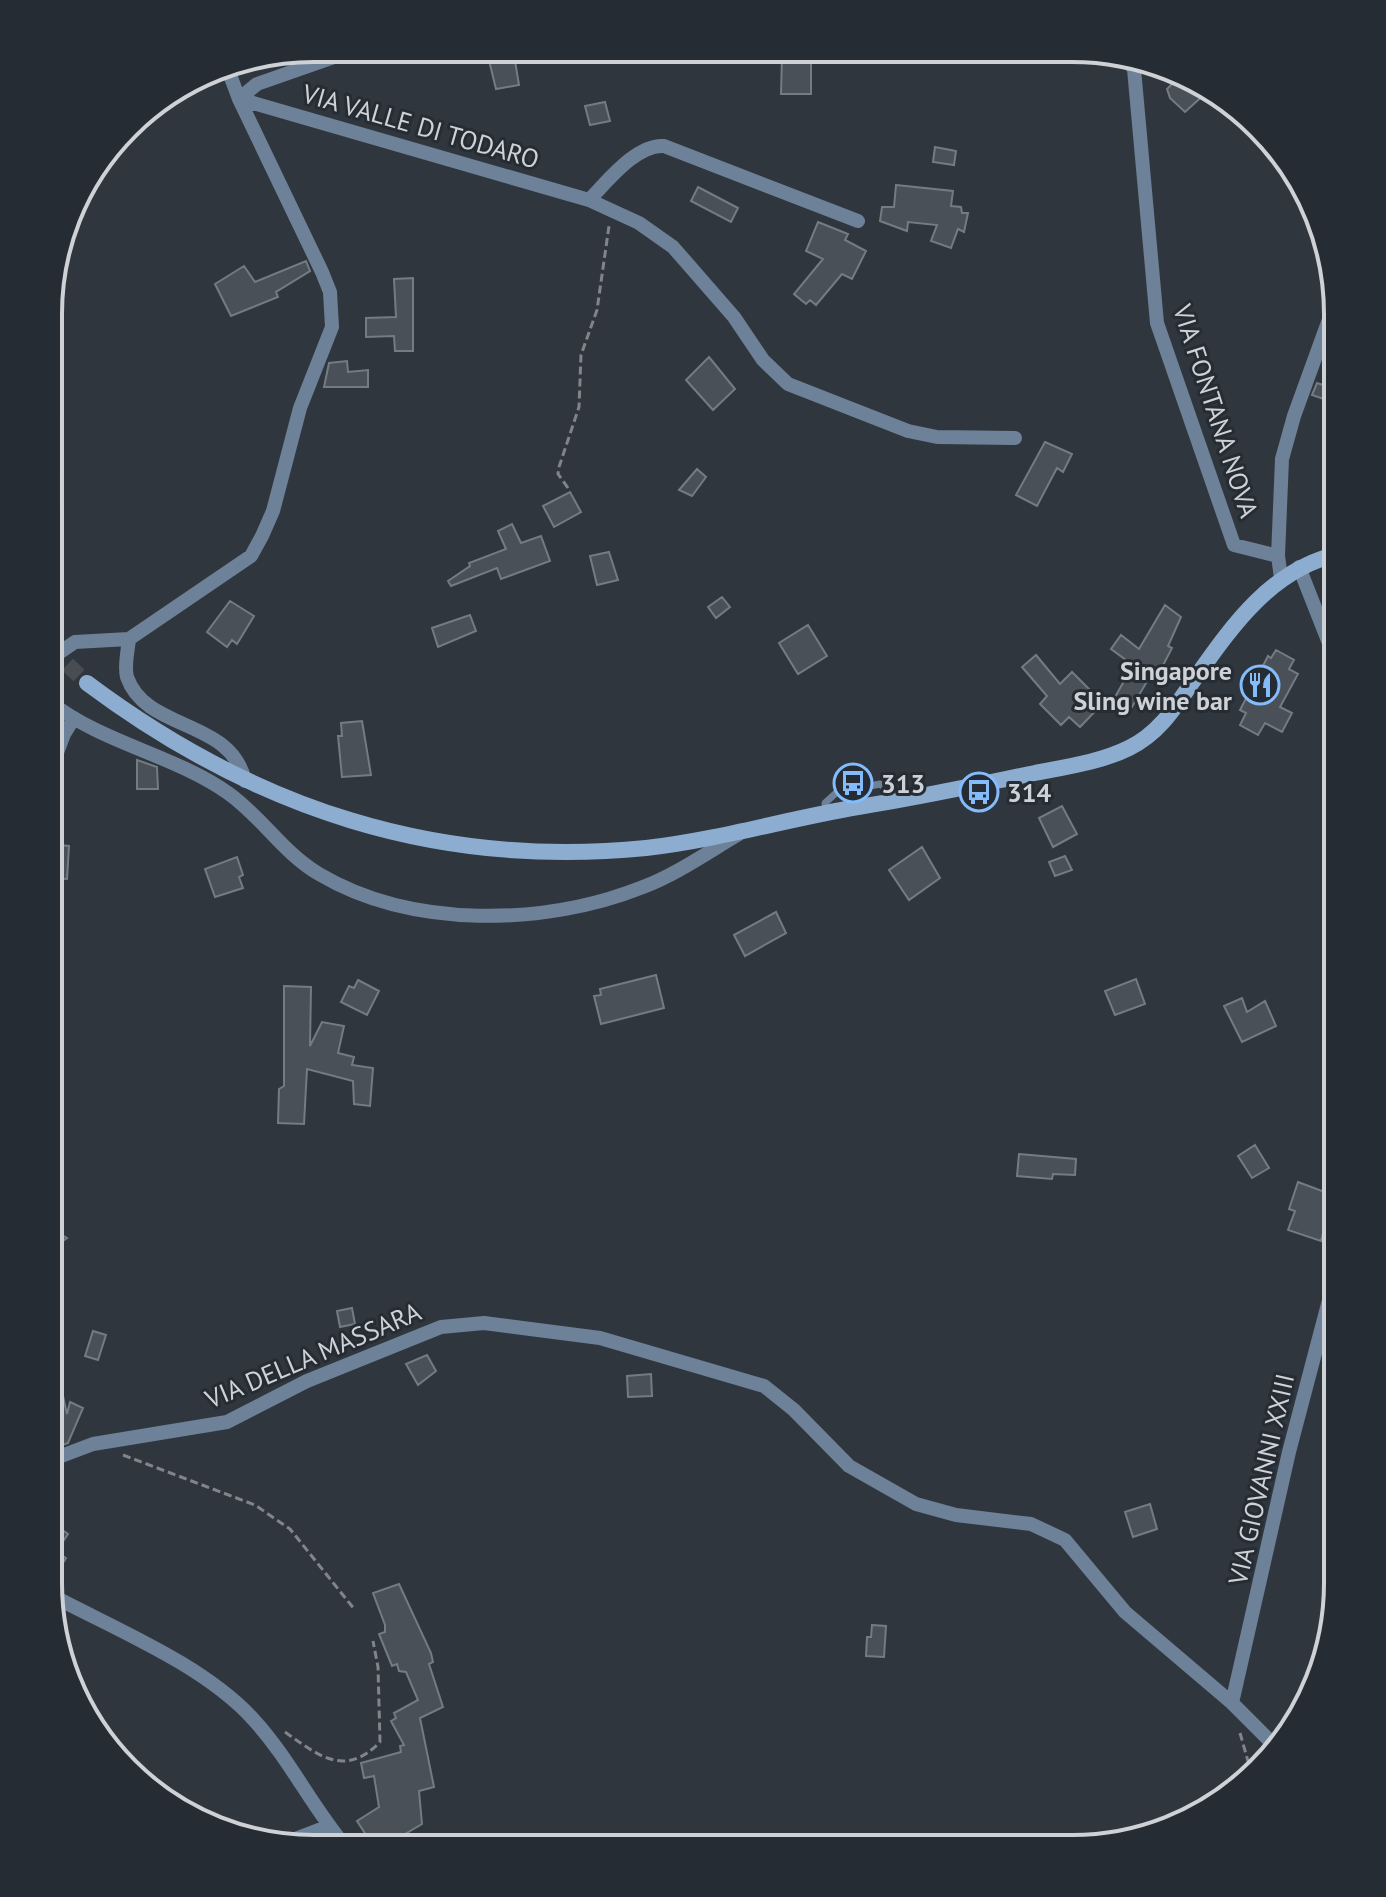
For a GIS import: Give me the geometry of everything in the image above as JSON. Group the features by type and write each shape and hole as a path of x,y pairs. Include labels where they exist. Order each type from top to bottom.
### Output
{"main road":[{"path":"87,683 189,753 245,781 324,814 435,842 571,852 649,847 1071,766 1130,748 1169,717 1253,603 1281,578 1299,567 1324,559"}],"street":[{"path":"239,99 257,84 320,62"},
{"name":"VIA FONTANA NOVA","path":"1134,70 1157,323 1234,545 1278,556"},
{"path":"62,651 75,642 129,639 251,556 273,511 300,408 332,327 330,292 322,272 230,76"},
{"name":"VIA VALLE DI TODARO","path":"239,99 589,200 639,223 673,247 734,317 763,360 788,384 908,431 937,437 1015,438"},
{"path":"589,200 610,178 646,150 664,146 858,221"},
{"name":"VIA FONTANA NOVA","path":"1281,578 1278,556 1282,459 1324,333"},
{"path":"1299,567 1324,630"},
{"path":"129,639 126,674 142,702 225,745 241,762 245,781"},
{"path":"62,710 228,793 284,848 320,875 395,904 448,915 509,916 616,897 665,878 746,830"},
{"path":"62,739 74,718"},
{"name":"VIA GIOVANNI XXIII","path":"1232,1703 1289,1452 1323,1322"},
{"name":"VIA DELLA MASSARA","path":"62,1456 93,1444 227,1422 307,1381 441,1327 484,1323 600,1338 764,1386 794,1410 849,1466 916,1504 956,1515 1031,1524 1065,1540 1125,1612 1232,1703 1268,1739"},
{"path":"63,1602 198,1675 234,1701 272,1741 336,1835"},
{"path":"307,1835 329,1826"}],"path":[{"path":"568,488 558,474 559,467 579,407 581,355 597,310 611,211"},
{"path":"122,1455 255,1505 290,1529 355,1610"},
{"path":"274,1724 319,1756 348,1763 369,1754 380,1742 378,1667 373,1641"}],"building":[{"path":"489,62 515,62 519,85 496,89"},
{"path":"782,62 811,62 811,94 781,94"},
{"path":"1173,83 1201,98 1185,112 1170,98 1167,89"},
{"path":"605,102 610,121 590,125 585,106"},
{"path":"935,147 956,151 954,165 933,162"},
{"path":"896,185 953,191 951,206 961,207 962,213 968,213 964,232 958,229 951,248 931,241 937,225 908,222 907,231 880,221 882,207 894,207"},
{"path":"698,187 738,208 731,222 691,201"},
{"path":"818,222 848,234 845,240 866,251 852,279 842,274 816,305 810,300 806,304 794,294 823,259 806,251"},
{"path":"306,261 310,271 276,292 278,297 231,316 215,284 244,266 255,282"},
{"path":"413,278 413,351 395,351 394,336 366,337 366,318 396,317 394,279"},
{"path":"709,357 735,389 713,410 686,380"},
{"path":"347,361 348,372 368,370 368,387 324,387 329,363"},
{"path":"1317,383 1324,385 1324,399 1312,395"},
{"path":"1045,442 1072,454 1063,472 1057,468 1037,506 1016,495"},
{"path":"697,469 706,477 692,496 679,490"},
{"path":"570,492 581,512 554,527 543,506"},
{"path":"512,524 521,543 541,536 550,561 501,579 497,568 451,586 448,581 470,566 469,563 506,549 498,531"},
{"path":"609,552 618,580 597,585 590,556"},
{"path":"722,597 730,607 716,618 708,607"},
{"path":"230,601 254,616 237,644 232,640 227,647 207,632"},
{"path":"1165,605 1181,617 1168,646 1172,648 1155,681 1149,678 1132,707 1115,697 1132,667 1111,649 1121,635 1139,649"},
{"path":"470,615 476,631 438,647 432,628"},
{"path":"808,625 827,656 798,674 779,643"},
{"path":"1276,650 1294,660 1289,669 1298,674 1280,707 1292,713 1282,732 1265,723 1258,735 1240,725 1246,713 1240,710 1268,656 1271,658"},
{"path":"1036,655 1060,684 1072,672 1103,703 1080,727 1069,717 1061,725 1040,704 1047,696 1022,667"},
{"path":"362,721 371,775 342,777 338,736 342,736 341,723"},
{"path":"137,760 157,767 158,789 137,789"},
{"path":"1062,806 1077,834 1053,847 1039,818"},
{"path":"62,845 69,846 67,879 62,879"},
{"path":"922,847 940,878 909,900 889,870"},
{"path":"1065,856 1072,870 1055,876 1049,862"},
{"path":"237,857 243,875 239,877 243,888 215,897 205,869"},
{"path":"776,912 786,933 745,956 734,935"},
{"path":"656,975 664,1008 601,1024 594,996 601,995 600,989"},
{"path":"1136,979 1145,1004 1115,1015 1105,991"},
{"path":"358,980 379,991 367,1015 341,1002 349,986 354,988"},
{"path":"284,986 311,987 310,1046 322,1022 344,1026 338,1053 354,1057 352,1065 373,1068 370,1106 354,1104 353,1081 307,1069 304,1124 278,1123 279,1089 284,1086"},
{"path":"1242,998 1247,1012 1265,1001 1276,1026 1242,1042 1224,1006"},
{"path":"1255,1145 1269,1168 1252,1178 1238,1156"},
{"path":"1019,1154 1076,1159 1075,1175 1053,1174 1052,1179 1017,1176"},
{"path":"1298,1182 1323,1191 1321,1241 1288,1230 1295,1211 1289,1209"},
{"path":"352,1308 355,1324 340,1327 337,1311"},
{"path":"93,1331 106,1335 98,1360 85,1356"},
{"path":"427,1355 436,1371 418,1385 406,1364"},
{"path":"651,1374 652,1396 628,1397 627,1376"},
{"path":"62,1392 67,1414 70,1402 83,1408 68,1443 62,1445"},
{"path":"1150,1504 1157,1529 1133,1537 1125,1512"},
{"path":"399,1584 431,1653 433,1662 429,1664 443,1707 420,1718 434,1787 419,1791 422,1824 403,1835 366,1835 357,1821 379,1807 374,1776 364,1778 361,1763 401,1752 400,1746 404,1745 391,1721 396,1718 394,1713 418,1700 406,1672 399,1671 397,1664 392,1666 379,1634 385,1632 385,1625 373,1593"},
{"path":"872,1625 886,1626 884,1657 866,1656 867,1637 871,1637"}],"tunnel":[{"path":"62,659 87,683"}],"place":[{"name":"Singapore Sling wine bar","path":"1260,685"},
{"name":"313","path":"853,783"},
{"name":"314","path":"979,792"}]}
